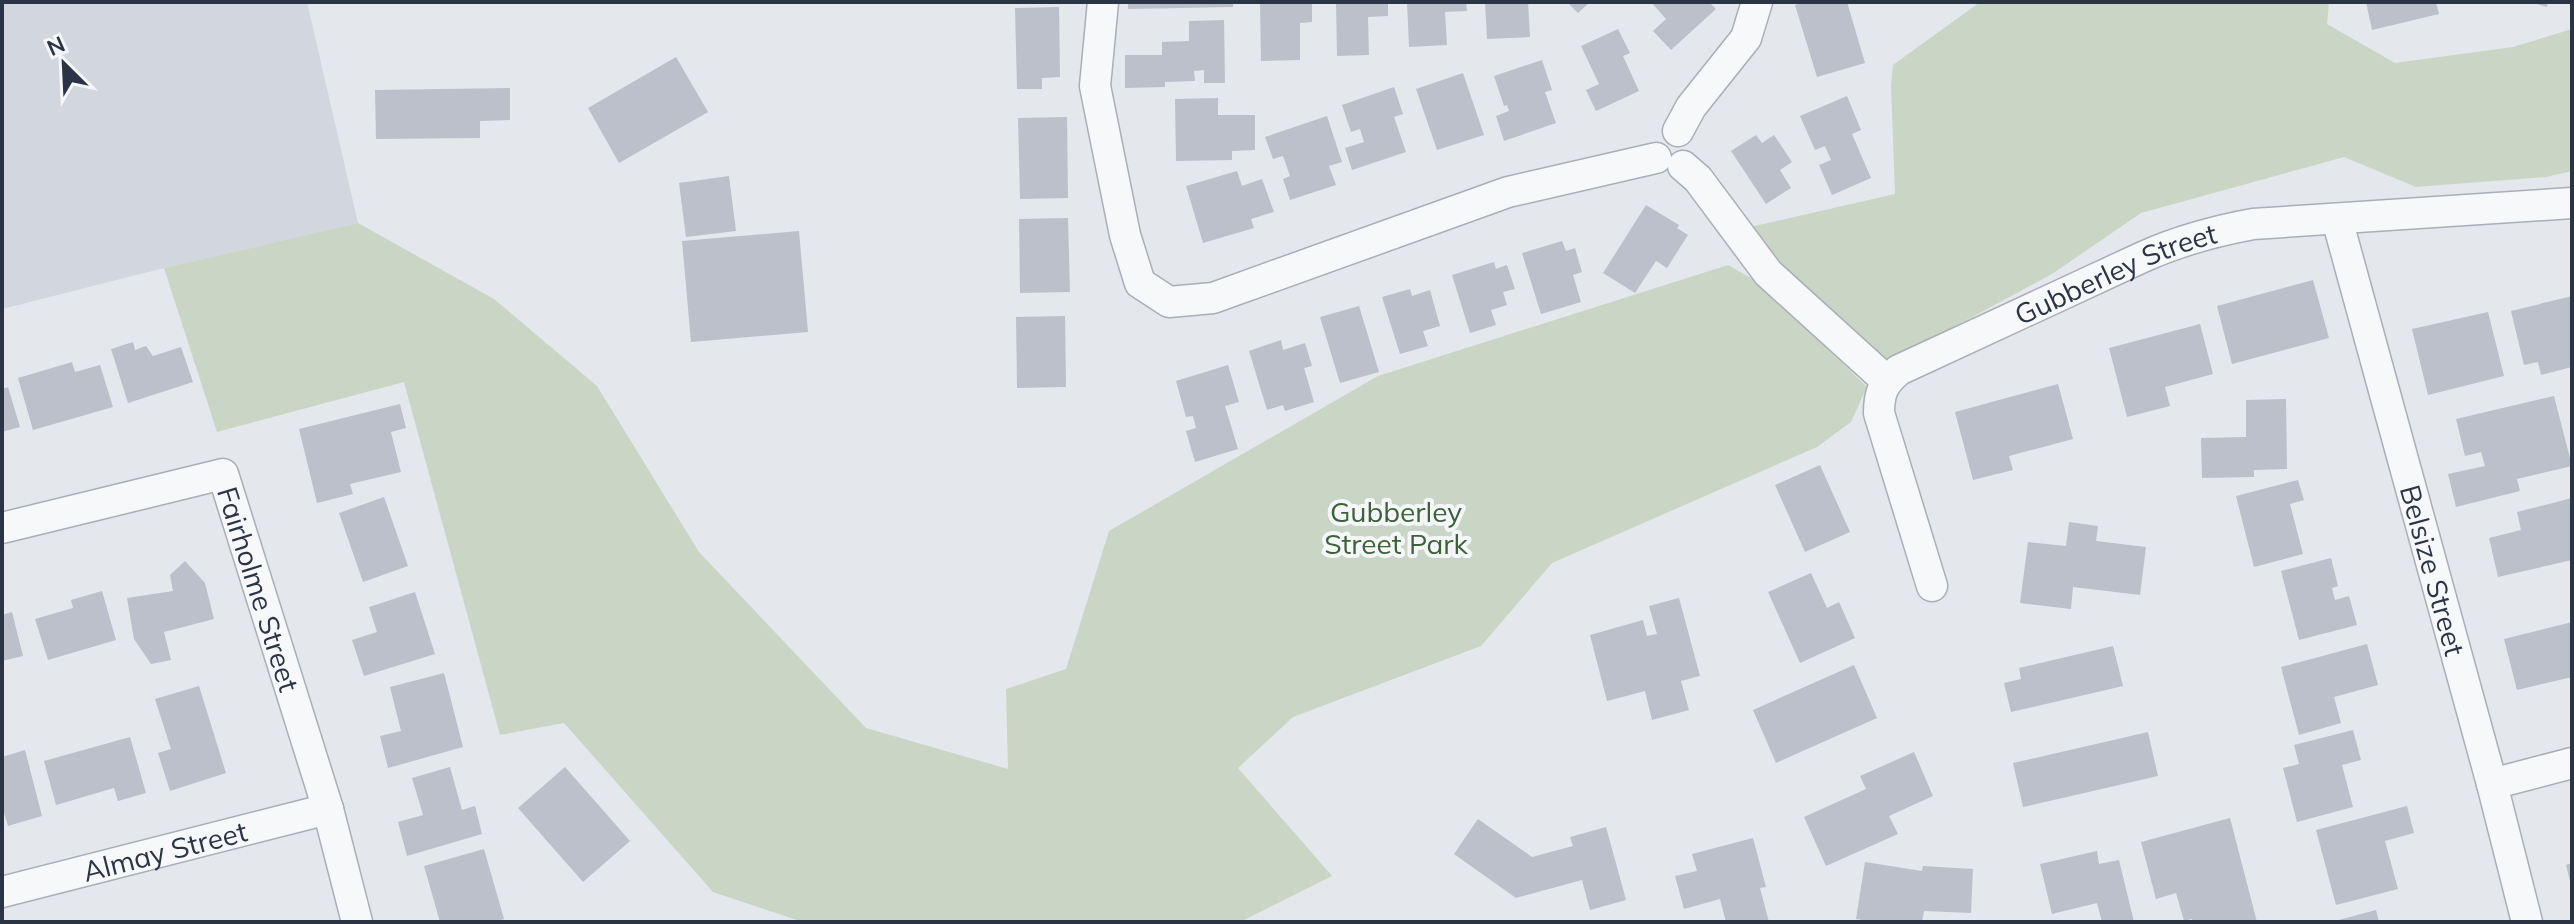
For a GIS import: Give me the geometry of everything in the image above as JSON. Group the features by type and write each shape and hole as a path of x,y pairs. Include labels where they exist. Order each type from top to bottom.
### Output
{"street":[{"path":"1103,2 1095,86 1125,235 1140,283 1169,302 1213,298 1508,192 1670,162"},
{"path":"1757,2 1746,38 1691,107 1678,131 1671,131 1655,144 1670,162 1698,179 1768,273 1887,381 1879,395 1879,413 1932,586"},
{"name":"Gubberley Street","path":"1887,381 1899,370 2177,242 2253,224 2572,203"},
{"name":"Belsize Street","path":"2337,219 2527,922"},
{"name":"Fairholme Street","path":"2,528 223,474 328,809 357,922"},
{"path":"2492,784 2572,763"},
{"name":"Almay Street","path":"2,892 328,809"}],"shaded area":[{"path":"2,2 307,2 358,223 2,309"}],"green space":[{"path":"1980,2 2329,2 2327,24 2395,63 2513,47 2572,29 2572,171 2546,177 2416,187 2344,157 2141,213 2052,274 1890,361 1782,266 1750,227 1895,194 1893,65"},
{"name":"Gubberley Street Park","path":"358,223 494,299 597,386 699,552 866,728 1008,769 1006,689 1066,669 1109,531 1378,376 1728,265 1758,282 1867,387 1851,422 1817,447 1552,563 1481,646 1293,717 1238,768 1332,876 1240,922 803,922 713,892 564,723 500,735 404,382 217,432 164,268"}],"building":[{"path":"1128,2 1233,2 1233,7 1128,9"},
{"path":"1260,2 1312,2 1312,22 1300,23 1300,60 1261,61"},
{"path":"1336,2 1388,2 1388,16 1368,17 1369,55 1337,56"},
{"path":"1407,2 1466,2 1467,11 1445,12 1447,45 1409,47"},
{"path":"1485,2 1528,2 1530,37 1487,39"},
{"path":"1567,2 1590,2 1578,13"},
{"path":"1651,2 1709,2 1716,9 1671,50 1653,31 1666,19"},
{"path":"1804,2 1847,2 1865,63 1817,77 1795,5"},
{"path":"2366,2 2436,2 2439,14 2372,30"},
{"path":"2529,2 2548,2 2547,7"},
{"path":"1059,7 1060,77 1042,78 1042,89 1017,89 1015,8"},
{"path":"1224,20 1225,83 1204,83 1204,70 1194,71 1195,81 1165,82 1165,87 1125,88 1125,55 1162,55 1162,42 1189,41 1189,21"},
{"path":"1618,29 1630,53 1623,56 1639,91 1596,111 1586,90 1599,84 1581,46"},
{"path":"676,57 708,112 619,163 588,108"},
{"path":"1542,60 1552,90 1545,92 1556,123 1504,141 1496,116 1509,111 1507,105 1504,106 1494,76"},
{"path":"1463,73 1484,135 1437,150 1416,89"},
{"path":"1394,87 1403,114 1394,117 1406,152 1352,170 1345,148 1364,142 1360,129 1351,132 1342,105"},
{"path":"510,88 510,120 480,121 480,138 376,139 375,90"},
{"path":"1847,96 1861,130 1852,134 1871,178 1832,195 1819,165 1831,160 1825,146 1815,150 1800,116"},
{"path":"1218,98 1218,115 1255,115 1255,150 1232,151 1232,160 1176,161 1175,99"},
{"path":"1327,116 1342,162 1329,166 1336,185 1290,200 1283,179 1290,176 1283,156 1273,159 1265,137"},
{"path":"1067,117 1068,198 1020,199 1018,118"},
{"path":"1756,135 1762,143 1774,135 1792,162 1780,170 1791,188 1766,204 1731,151"},
{"path":"1237,171 1242,186 1262,179 1274,212 1251,219 1254,228 1203,243 1186,186"},
{"path":"729,176 736,231 686,237 679,183"},
{"path":"1646,205 1679,225 1677,228 1688,235 1667,268 1656,261 1635,293 1603,273"},
{"path":"1068,218 1070,292 1020,293 1019,219"},
{"path":"799,231 808,332 691,342 682,241"},
{"path":"1562,241 1566,251 1575,248 1582,272 1573,275 1581,302 1541,314 1522,253"},
{"path":"1494,262 1496,269 1507,265 1515,289 1503,292 1507,305 1491,310 1496,325 1470,333 1452,275"},
{"path":"2313,280 2329,338 2232,364 2217,306"},
{"path":"1410,289 1412,296 1430,290 1440,326 1423,331 1428,346 1400,354 1382,297"},
{"path":"2572,296 2572,367 2541,375 2538,362 2524,365 2511,311"},
{"path":"1359,306 1379,372 1340,383 1320,317"},
{"path":"2488,312 2504,376 2428,395 2412,329"},
{"path":"1065,316 1066,387 1017,388 1016,317"},
{"path":"2200,324 2213,374 2165,387 2170,406 2127,417 2109,348"},
{"path":"1281,340 1283,350 1305,343 1312,366 1304,368 1314,402 1285,411 1283,405 1267,410 1249,351"},
{"path":"133,342 135,350 146,346 153,356 181,347 193,382 128,403 111,349"},
{"path":"72,362 75,372 100,365 113,407 33,430 18,378"},
{"path":"1228,365 1239,402 1225,406 1238,449 1195,462 1186,431 1196,428 1193,416 1186,417 1176,381"},
{"path":"2058,384 2073,439 2009,456 2013,470 1973,480 1955,412"},
{"path":"8,387 20,427 2,432 2,389"},
{"path":"2554,396 2572,466 2517,479 2520,491 2456,507 2448,474 2485,466 2481,452 2465,456 2456,419"},
{"path":"2286,399 2287,469 2254,470 2254,477 2202,478 2201,438 2246,437 2246,400"},
{"path":"400,404 406,428 391,432 401,472 350,484 353,494 317,503 299,429"},
{"path":"1820,465 1850,532 1805,552 1775,485"},
{"path":"2298,480 2304,500 2290,504 2303,554 2254,567 2236,496"},
{"path":"384,497 408,566 363,582 339,513"},
{"path":"2572,498 2572,560 2498,577 2489,538 2521,530 2517,512"},
{"path":"2069,522 2098,526 2096,541 2146,547 2140,595 2073,587 2071,609 2020,603 2028,542 2066,546"},
{"path":"2331,558 2338,586 2332,588 2335,600 2349,596 2357,625 2299,640 2281,571"},
{"path":"185,561 205,583 214,619 164,632 171,660 151,664 134,639 127,598 173,591 170,575"},
{"path":"1811,573 1827,608 1839,602 1855,638 1800,663 1768,592"},
{"path":"102,591 116,640 48,660 35,619 73,608 71,600"},
{"path":"415,592 435,654 364,676 352,640 377,632 369,607"},
{"path":"1679,598 1700,676 1681,681 1689,710 1652,720 1645,691 1607,701 1590,635 1643,620 1647,636 1657,634 1649,606"},
{"path":"12,612 23,656 2,661 2,615"},
{"path":"2572,622 2572,677 2517,690 2504,639"},
{"path":"2367,644 2378,685 2334,697 2341,723 2299,735 2281,667"},
{"path":"2113,646 2123,686 2011,712 2004,683 2021,679 2019,668"},
{"path":"1854,665 1877,718 1776,763 1753,710"},
{"path":"444,673 463,747 388,768 380,736 401,731 390,687"},
{"path":"199,686 226,773 170,791 158,753 171,749 155,699"},
{"path":"2353,730 2361,760 2342,765 2353,807 2297,822 2283,768 2299,764 2294,745"},
{"path":"2148,732 2158,776 2023,807 2013,763"},
{"path":"130,737 146,793 118,801 114,788 56,805 44,761"},
{"path":"25,750 42,816 8,826 2,806 2,757"},
{"path":"1914,752 1933,796 1889,816 1898,834 1826,866 1804,817 1866,789 1860,776"},
{"path":"450,767 462,810 475,806 482,834 407,856 398,822 423,815 412,778"},
{"path":"565,767 630,841 583,882 518,808"},
{"path":"2407,806 2414,833 2385,841 2398,889 2336,905 2316,830"},
{"path":"2230,818 2257,922 2184,921 2176,893 2156,899 2141,842"},
{"path":"1478,819 1532,857 1573,846 1570,837 1606,827 1626,900 1590,910 1582,880 1516,898 1454,854"},
{"path":"1753,838 1766,887 1760,888 1769,922 1726,922 1720,899 1684,909 1675,876 1697,871 1692,854"},
{"path":"484,849 504,919 495,922 440,922 424,866"},
{"path":"2097,851 2099,864 2119,860 2134,922 2102,922 2097,903 2052,914 2040,864"},
{"path":"1865,862 1922,871 1923,866 1973,869 1971,913 1924,911 1922,922 1856,919"},
{"path":"2572,863 2572,885 2571,885 2566,865"},
{"path":"2376,910 2379,922 2335,922 2335,921"}]}
